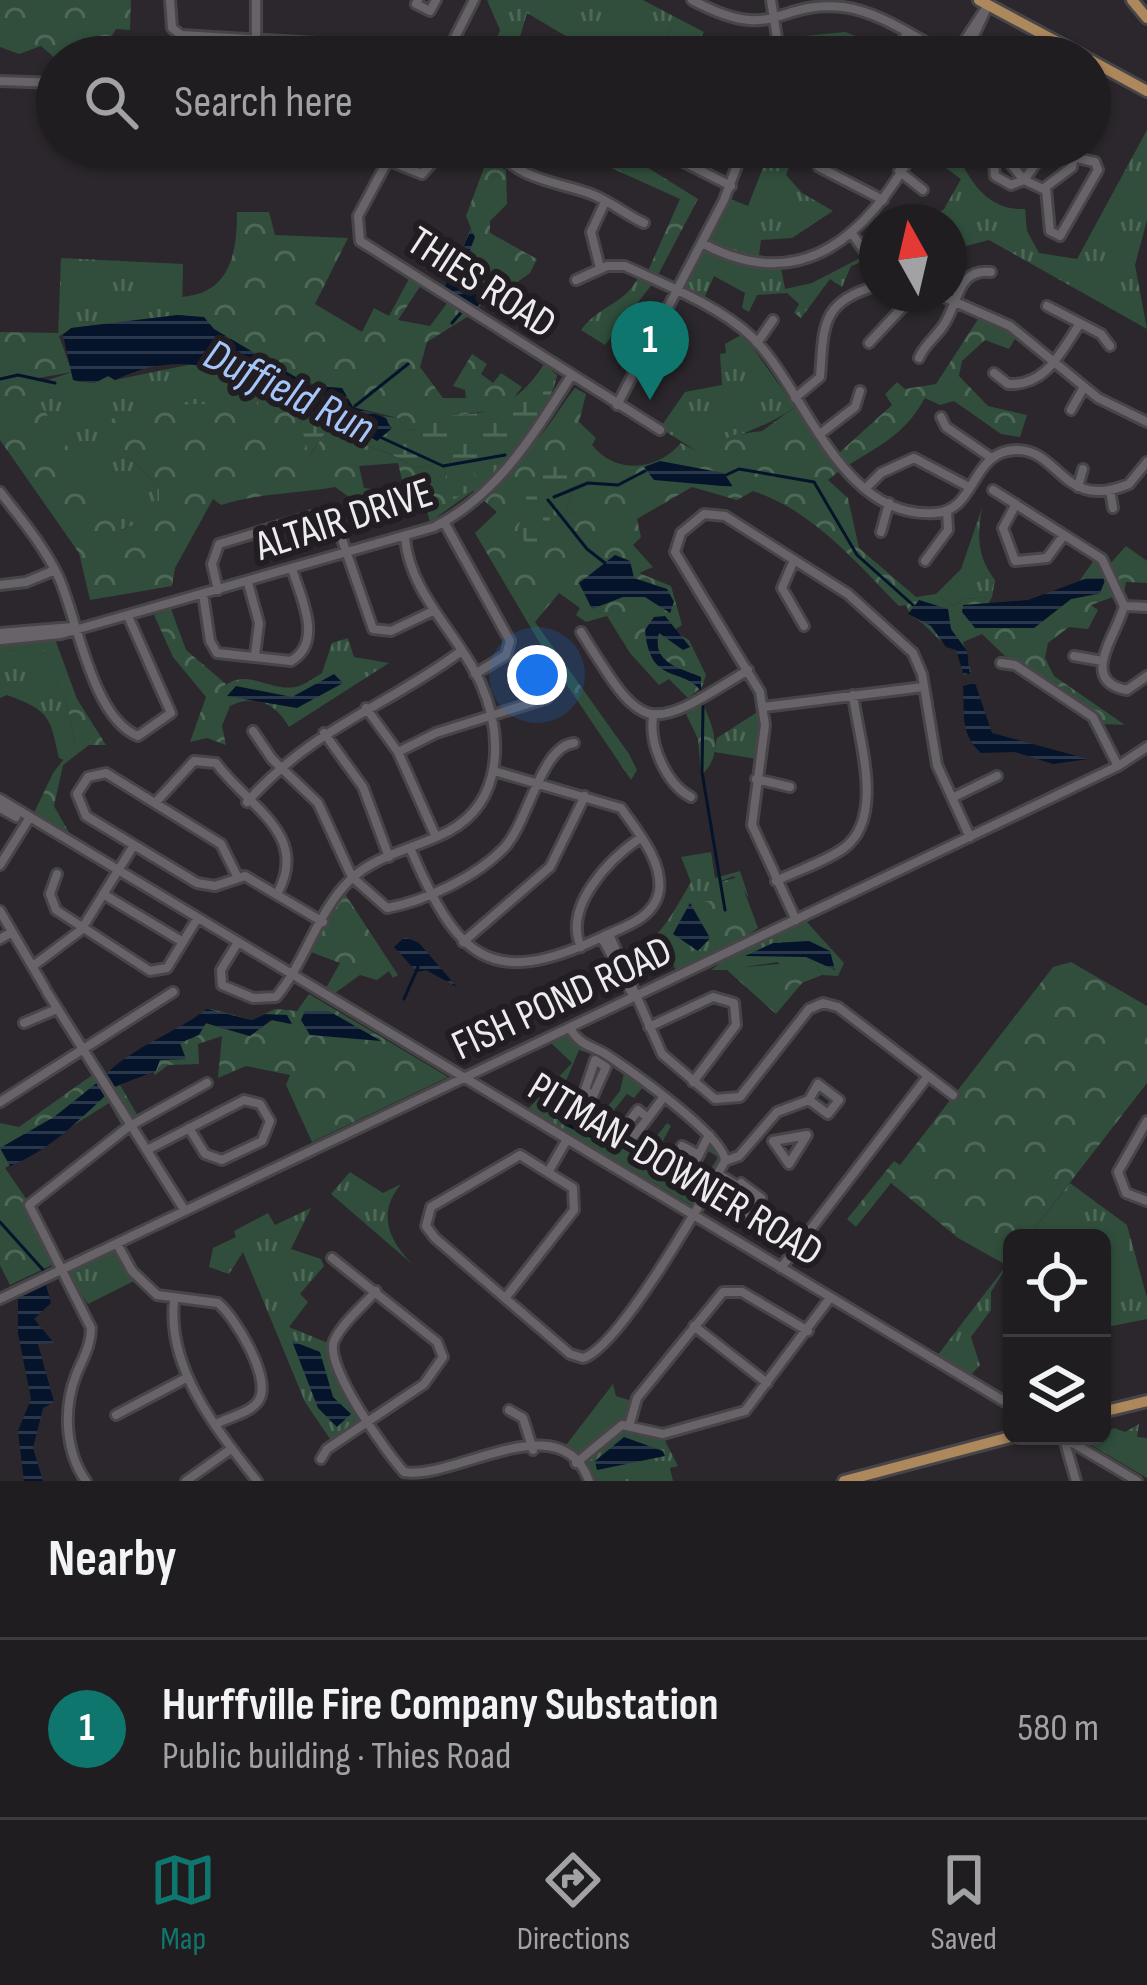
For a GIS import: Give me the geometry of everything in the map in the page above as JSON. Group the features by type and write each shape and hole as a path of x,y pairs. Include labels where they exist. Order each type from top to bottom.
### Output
{"main road":[{"path":"1132,0 1147,18"},
{"path":"983,2 1043,36"},
{"path":"1111,72 1147,91"},
{"path":"1111,1410 1147,1401"},
{"path":"844,1481 1003,1439"}],"street":[{"path":"170,0 172,28 186,36"},
{"path":"255,36 256,0"},
{"path":"418,0 416,4 430,11 436,0"},
{"path":"692,0 734,20 776,20 814,8 842,7 912,36"},
{"path":"771,0 778,36"},
{"path":"456,36 472,1"},
{"path":"972,36 983,2"},
{"path":"970,36 973,32"},
{"path":"0,81 36,82"},
{"name":"THIES ROAD","path":"383,168 358,216 360,241 660,430"},
{"path":"524,168 540,180 605,202 644,223"},
{"path":"696,168 731,186"},
{"path":"617,405 737,168"},
{"path":"821,168 883,200"},
{"path":"702,243 746,264 776,266 803,260 872,217 900,168"},
{"path":"907,168 923,190"},
{"path":"994,168 995,176 1009,185 1024,180 1033,168"},
{"path":"1014,168 1024,180 1046,189"},
{"path":"1063,168 1046,189 1050,231 1060,236 1097,168"},
{"path":"600,268 590,232 605,202"},
{"path":"851,232 859,243"},
{"path":"576,280 600,268 625,266 730,320 757,343 820,434 866,488 889,503 921,512 947,511 990,457 1009,450 1031,452 1078,487 1111,490 1144,476 1147,462"},
{"path":"967,280 971,274 992,272"},
{"path":"795,398 820,376 819,340 830,315 859,292"},
{"path":"967,305 998,319 1056,360 1084,387 1147,422"},
{"path":"1047,306 1060,308 1079,325 1101,334 1110,346"},
{"path":"869,343 898,312"},
{"path":"919,358 948,312"},
{"path":"757,343 773,320"},
{"path":"994,373 1004,382 1021,384 1042,375 1079,325"},
{"name":"ALTAIR DRIVE","path":"0,636 128,616 405,538 444,522 498,481 571,376"},
{"path":"1071,410 1084,387"},
{"path":"820,434 855,407 860,392"},
{"path":"941,417 946,427 990,457"},
{"path":"866,488 881,473 914,458 969,487"},
{"path":"1078,487 1083,469"},
{"path":"993,490 1107,564 1124,606 1102,661 1104,677 1117,688 1132,689 1147,676"},
{"path":"1111,490 1113,508"},
{"path":"0,492 55,570 96,684 126,730 141,735 171,713 128,616"},
{"path":"880,532 889,503"},
{"path":"1016,504 1003,528 1015,561 1047,558 1064,535"},
{"path":"925,561 948,530 947,511"},
{"path":"796,921 753,829 764,707 748,670 679,561 678,537 702,515 717,512 848,594 907,646 918,660 935,759 970,837"},
{"path":"218,590 212,564 219,544 312,514 332,515 373,629 391,631 433,611"},
{"path":"444,522 511,645 506,656 476,674"},
{"path":"238,942 220,974 227,991 272,999 352,877 436,837 476,808 494,771 492,718 476,674 433,611 409,559 405,538"},
{"path":"794,560 782,588 804,626"},
{"path":"203,595 212,648 226,657 287,662 304,650 309,627 292,569"},
{"path":"0,585 26,583 55,570"},
{"path":"248,583 260,627 255,656"},
{"path":"1124,606 1147,607"},
{"path":"581,632 624,700 653,717 682,712 748,670"},
{"path":"247,802 324,733 408,688 461,652"},
{"path":"1074,656 1102,661"},
{"path":"1001,664 1015,665 1090,714 1118,766"},
{"path":"764,707 924,686"},
{"path":"776,881 841,850 862,825 866,799 853,695"},
{"path":"398,752 443,730 547,698"},
{"path":"366,708 398,752 436,837"},
{"path":"653,717 654,748 682,793 691,796"},
{"path":"253,731 280,768 318,803 352,877 382,907 472,874 503,849 525,820 551,755 574,743"},
{"path":"324,733 363,788 389,857"},
{"name":"FISH POND ROAD","path":"0,1299 1118,766 1147,746"},
{"path":"155,803 173,778 205,758 216,763 247,802 272,820 285,841 288,865 277,894"},
{"path":"410,848 429,892 463,942 492,958 520,964 553,960 642,918 658,891 657,866 617,805 494,771"},
{"path":"237,876 221,844 106,773 84,783 76,797 81,811 203,885 237,876 323,922"},
{"path":"952,798 997,776"},
{"path":"756,779 790,787"},
{"path":"463,942 550,867 586,796"},
{"path":"0,803 16,818"},
{"name":"PITMAN-DOWNER ROAD","path":"0,803 1003,1401"},
{"path":"1,862 30,817"},
{"path":"581,947 575,924 581,907 612,861 640,838"},
{"path":"33,966 81,930 134,845"},
{"path":"57,874 50,885 52,903 81,930 154,972 166,968 197,919"},
{"path":"104,894 183,942"},
{"path":"0,911 184,1211"},
{"path":"0,939 12,932"},
{"path":"605,936 666,1060 715,1100 738,1098 807,1012 823,1003 838,1007 953,1095"},
{"path":"0,1102 173,992"},
{"path":"649,1027 713,997 734,1003 736,1024 693,1082"},
{"path":"24,1023 57,1009"},
{"path":"506,1297 576,1204 573,1188 550,1169 515,1155 428,1212 431,1234 570,1354 591,1357 669,1257 725,1161 724,1150 710,1136 579,1042 570,1028"},
{"path":"449,1069 450,1085"},
{"path":"480,1087 476,1078 482,1070"},
{"path":"781,1268 928,1076"},
{"path":"86,1481 72,1460 68,1433 71,1392 91,1328 29,1205 131,1125 207,1083"},
{"path":"648,1118 663,1098"},
{"path":"147,1150 189,1128 244,1100 262,1106 270,1121 262,1141 219,1160 205,1154 189,1128"},
{"path":"725,1161 736,1159 776,1112 809,1100"},
{"path":"1147,1121 1118,1172 1126,1193 1147,1201"},
{"path":"759,1130 789,1164 809,1138 800,1135 773,1141"},
{"path":"699,1155 710,1136"},
{"path":"550,1169 566,1141"},
{"path":"718,1174 739,1187"},
{"path":"117,1244 141,1281 174,1301 206,1300 225,1308 259,1375 258,1402 216,1424"},
{"path":"321,1460 325,1451 427,1382 443,1359 439,1345 332,1258"},
{"path":"629,1423 635,1401 719,1295 735,1290 809,1329"},
{"path":"376,1291 336,1337 332,1351 342,1379 401,1469 421,1478 533,1450 558,1451 577,1463 586,1481"},
{"path":"577,1463 616,1428 629,1423 660,1434 736,1414 767,1383 828,1296"},
{"path":"174,1301 174,1340 188,1376 231,1449 257,1481"},
{"path":"694,1326 767,1383"},
{"path":"116,1415 188,1376"},
{"path":"509,1410 524,1420 533,1450"},
{"path":"1065,1445 1076,1481"},
{"path":"1076,1445 1137,1481"},
{"path":"186,1481 231,1449"}],"green space":[{"path":"0,0 131,0 130,30 116,29 112,36 36,36 36,48 19,54 0,47"},
{"path":"487,0 643,0 677,18 666,36 566,36 527,13 520,36 498,36 500,30"},
{"path":"677,18 704,32 702,36 666,36"},
{"path":"845,32 856,36 805,36"},
{"path":"1147,130 1147,220 1135,265 1147,329 989,240 967,246 967,204 947,204 961,179 946,168 965,168 980,190 999,205 1025,209 1027,231 1039,253 1077,259"},
{"path":"484,168 506,170 507,204 490,221 490,233 537,259 530,273 508,289 496,288 475,312 427,342 420,367 443,398 466,398 465,390 453,386 472,354 487,364 481,374 493,383 501,373 522,387 506,408 448,417 421,412 417,431 406,429 398,418 353,407 342,388 298,379 182,315 182,297 211,288 228,269 237,212 269,212 275,235 348,238 315,304 362,332 374,308 389,316 410,277 421,285 398,320 430,326 451,298 444,293 471,228 466,216"},
{"path":"611,168 648,168 698,199 658,275 648,271 680,199"},
{"path":"763,168 788,168 786,175 802,193 833,211 792,238 761,240 758,263 707,240 728,198 748,206"},
{"path":"705,249 743,266 781,268 785,289 812,283 859,259 842,287 830,279 801,318 794,313 799,304 787,293 757,295 749,312 742,308 745,293 714,276 702,303 682,289"},
{"path":"61,258 183,264 182,315 72,328 58,337"},
{"path":"639,276 653,283 605,345 581,330 627,293"},
{"path":"982,313 1018,334 1009,349 985,340 962,361 959,376 988,406 1027,415 1020,437 1001,434 954,401 940,405 925,398 893,437 828,480 848,498 859,548 916,597 936,594 953,606 963,599 992,597 976,627 1034,628 1071,599 1099,594 1095,578 1080,580 1097,556 1109,565 1126,546 1147,561 1147,583 1126,582 1124,593 1091,605 1098,610 1088,629 1069,627 1048,643 1045,658 1054,676 1125,725 1102,724 1085,707 1007,658 982,634 963,642 971,672 964,675 956,650 911,616 906,605 899,606 814,524 753,491 737,500 692,487 637,519 641,537 633,545 653,567 639,573 671,586 682,625 673,631 689,640 706,675 702,687 688,698 669,679 659,685 630,653 607,616 586,622 576,615 580,608 559,593 535,622 629,754 637,770 631,780 548,657 475,533 497,512 473,491 430,522 421,490 405,493 398,463 359,466 364,488 396,492 398,502 373,505 376,523 370,525 352,499 335,487 221,505 213,499 175,568 172,586 90,600 79,553 0,440 0,332 58,333 72,372 33,379 28,385 121,530 137,524 159,501 159,486 127,456 112,462 104,420 201,404 236,412 250,423 265,387 302,406 299,417 310,455 327,430 416,468 439,463 445,470 449,502 474,469 507,465 521,456 575,388 586,394 579,422 596,438 592,445 613,462 637,466 661,459 681,443 703,454 732,435 762,431 795,407 829,451 840,452 892,405 885,394 897,382 905,389 936,384","holes":["575,484 566,509 576,516 549,515 529,550 518,528 525,512"]},
{"path":"743,334 795,407 703,455 660,428 685,392 722,385 720,354 726,353 725,344"},
{"path":"202,362 265,387 250,424 127,456 159,486 160,501 137,524 120,530 27,385 33,379 45,381 72,372 75,381 93,383 108,376 115,380"},
{"path":"544,364 557,375 518,462 496,473 474,469 476,488 448,502 445,470 439,463 416,468 327,430 309,456 299,417 302,406 326,424 345,422 377,441 392,428 383,416 398,418 406,429 416,431 421,412 459,415 492,409 520,393"},
{"path":"548,465 571,471 575,484 566,509 579,518 550,515 548,539 529,551 518,528 530,485"},
{"path":"982,508 980,546 995,580 992,597 963,599 953,606 936,594 961,569"},
{"path":"171,609 186,650 226,684 220,692 230,706 222,726 226,745 207,738 190,742 206,697 173,657 154,615"},
{"path":"348,638 354,657 389,663 289,727 264,703 230,706 219,692 246,679 285,687 302,685 322,673 332,643"},
{"path":"55,639 77,699 106,745 89,745 63,765 54,806 71,836 34,813 53,773 75,745 68,709 44,650 0,651 0,645"},
{"path":"44,649 68,709 75,745 66,761 59,758 50,723 40,711 7,695 0,698 0,651"},
{"path":"703,704 715,751 701,775 698,739 686,714"},
{"path":"762,709 757,759 714,752 717,738"},
{"path":"711,852 715,878 740,871 749,898 734,876 716,883 718,901 712,902 715,940 728,949 677,972 661,942 635,952 661,929 691,882 681,857"},
{"path":"739,877 758,928 728,949 717,949 705,901 717,901 716,883"},
{"path":"343,891 398,975 393,978 389,971 377,980 360,975 335,993 326,988 340,963 308,951"},
{"path":"805,920 844,963 838,976 822,975 814,961 783,968 778,962 745,967 731,955"},
{"path":"731,955 743,957 746,967 814,961 822,975 802,983 776,1014 727,970 711,970"},
{"path":"1071,962 1147,1006 1147,1083 1034,1229 1003,1229 1003,1263 958,1238 891,1183 856,1227 847,1219 894,1161 900,1165 1053,967"},
{"path":"309,994 448,1077 312,1142 286,1085 290,1075 246,1066 218,1078 222,1036 198,1044 199,1064 168,1065 155,1075 151,1068 157,1058 182,1058 179,1043 205,1023 249,1036 274,1019 289,1024 287,1015 247,1025 200,1015 211,1009 252,1020 275,1009 297,1011"},
{"path":"568,1034 607,1059 579,1050 565,1083 577,1100 572,1106 585,1118 598,1105 605,1110 620,1091 624,1073 643,1087 634,1098 627,1094 601,1126 608,1133 603,1141 616,1151 624,1143 642,1155 667,1123 671,1126 651,1162 659,1168 655,1176 685,1195 692,1186 699,1189 718,1157 708,1151 708,1143 720,1148 722,1161 693,1206 528,1109 572,1063 550,1042"},
{"path":"98,1071 114,1088 120,1085 139,1118 123,1128 109,1103 5,1168 27,1200 52,1265 10,1285 0,1265 0,1123 19,1127"},
{"path":"350,1172 383,1193 401,1184 389,1205 388,1226 412,1264 331,1194"},
{"path":"1070,1183 1127,1225 1147,1298 1147,1319 1111,1326 1111,1229 1034,1229"},
{"path":"311,1208 291,1249 321,1259 324,1266 300,1294 308,1302 289,1327 328,1343 336,1379 362,1419 332,1442 305,1402 243,1252 229,1274 209,1267 213,1248 236,1237 234,1231 268,1213 275,1225"},
{"path":"1124,1234 1137,1279 1111,1286 1111,1237"},
{"path":"115,1249 134,1281 88,1304 68,1272"},
{"path":"1003,1270 991,1292 991,1310 971,1337 980,1365 970,1376 937,1356"},
{"path":"613,1384 616,1396 632,1401 626,1420 579,1456 563,1449"},
{"path":"1139,1424 1137,1437 1147,1438 1147,1478 1091,1445 1111,1445 1114,1428 1125,1432"},
{"path":"624,1428 663,1437 678,1466 670,1468 673,1481 591,1481 584,1462"}],"water":[{"path":"471,230 475,237 457,283 481,297 477,312 443,291"},
{"path":"177,315 204,317 214,329 311,386 342,388 353,407 386,418 391,429 377,441 345,422 326,424 250,383 201,366 174,364 115,380 108,376 95,383 73,380 63,335 71,328"},
{"path":"660,461 724,473 733,487 654,480 644,467"},
{"path":"615,555 630,561 634,578 667,589 674,602 670,613 645,597 623,597 592,609 579,583"},
{"path":"1088,578 1106,578 1100,593 1071,599 1034,628 975,628 962,612 963,605 1028,600"},
{"path":"919,600 948,609 951,629 967,651 970,674 963,673 956,650 946,647 931,626 908,614"},
{"path":"665,616 690,647 683,650 659,633 659,651 669,663 701,677 701,691 653,660 645,630 654,617"},
{"path":"334,674 343,683 297,708 227,696 236,686 292,697"},
{"path":"975,683 992,733 1088,759 1053,764 1015,752 981,753 969,738 964,714 963,686"},
{"path":"690,903 710,938 698,951 673,934"},
{"path":"405,937 419,943 457,987 426,970 417,972 394,947"},
{"path":"809,941 830,951 835,970 806,957 745,956 773,943"},
{"path":"207,1009 252,1020 265,1014 287,1015 292,1024 271,1020 250,1036 206,1023 199,1035 180,1043 186,1059 160,1060 156,1071 111,1088 106,1074 117,1064"},
{"path":"305,1011 329,1011 381,1041 310,1035 301,1020"},
{"path":"98,1082 106,1095 49,1144 10,1166 0,1148 54,1117"},
{"path":"558,1089 592,1129 591,1138 564,1125 545,1107"},
{"path":"46,1285 51,1303 34,1319 54,1343 38,1344 54,1402 43,1408 33,1448 43,1481 24,1481 18,1431 31,1399 18,1333 18,1298"},
{"path":"292,1341 320,1352 333,1397 351,1414 337,1427 318,1408"},
{"path":"624,1437 663,1451 665,1456 597,1470 595,1461"}],"waterway":[{"path":"452,323 465,308"},
{"path":"355,406 408,364"},
{"name":"Duffield Run","path":"0,379 18,375 55,383"},
{"name":"Duffield Run","path":"380,437 443,466 505,455"},
{"name":"Duffield Run","path":"726,475 739,469 814,482 857,555 913,605"},
{"name":"Duffield Run","path":"554,497 588,483 618,485 645,471"},
{"path":"548,500 587,549 605,563"},
{"path":"703,706 702,772 725,910"},
{"path":"404,999 418,967"},
{"path":"0,1222 45,1272"}],"place":[{"name":"Hurffville Fire Company Substation","path":"650,400"}]}
